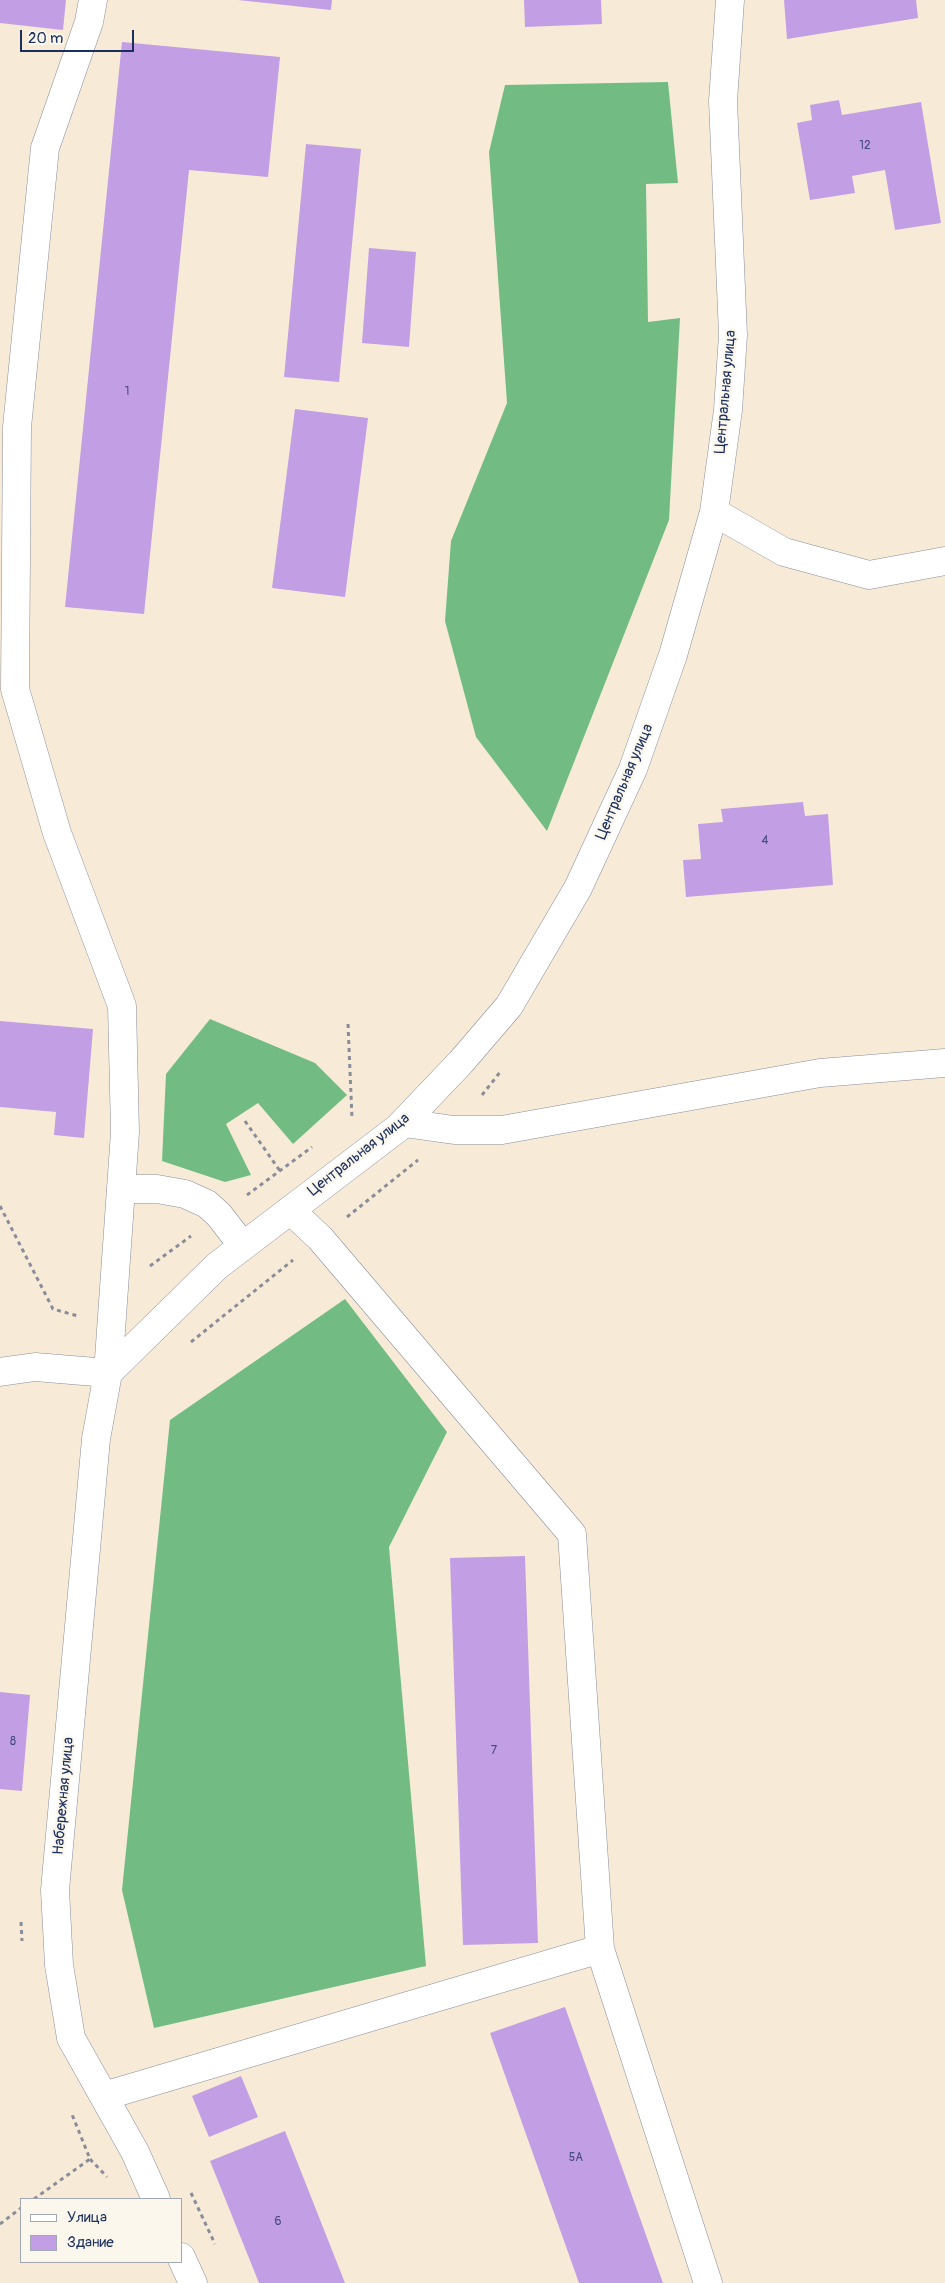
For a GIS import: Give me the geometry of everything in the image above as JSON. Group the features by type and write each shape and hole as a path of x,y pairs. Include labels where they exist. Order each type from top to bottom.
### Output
{"street":[{"name":"Набережная улица","path":"93,0 89,22 45,148 8,421 15,689 57,833 122,1006 125,1132 108,1373 96,1439 55,1890 59,1965 71,2038 135,2152 156,2198"},
{"name":"Центральная улица","path":"108,1373 217,1266 404,1123 462,1062 509,1006 578,888 633,769 673,656 714,512 728,410 732,335 722,101 730,0"},
{"path":"714,512 784,552 870,576 945,561"},
{"path":"404,1123 454,1130 502,1130 820,1072 945,1063"},
{"path":"121,1189 157,1189 185,1194 206,1204 219,1215 243,1246"},
{"path":"290,1210 320,1238 572,1534 600,1949 708,2283"},
{"path":"0,1372 35,1367 108,1373"},
{"path":"104,2096 600,1949"},
{"path":"182,2259 193,2283"}],"path":[{"path":"348,1024 353,1118"},
{"path":"245,1121 280,1171"},
{"path":"0,1206 53,1309 82,1317"},
{"path":"0,2224 20,2209"}],"green space":[{"path":"668,82 678,183 646,184 648,322 680,318 669,520 547,831 476,737 445,621 451,541 507,403 489,152 505,85"},
{"path":"210,1019 315,1063 347,1095 293,1144 258,1103 226,1124 251,1175 225,1182 162,1161 166,1074"},
{"path":"345,1299 447,1432 389,1547 426,1966 154,2028 122,1890 170,1420"}],"building":[{"path":"0,0 66,0 63,30 0,23"},
{"path":"238,0 332,0 331,10"},
{"path":"524,0 601,0 602,24 525,27"},
{"path":"784,0 916,0 918,18 787,39"},
{"path":"122,42 280,57 268,177 189,170 144,614 65,607"},
{"path":"839,100 842,115 921,102 941,223 895,230 885,170 852,176 855,193 810,200 797,123 812,120 810,105"},
{"path":"306,144 361,149 339,382 284,377"},
{"path":"369,248 416,252 409,347 362,343"},
{"path":"295,409 368,418 345,597 272,588"},
{"path":"803,802 805,816 828,814 833,885 686,897 683,860 701,859 698,824 723,822 721,809"},
{"path":"0,1021 93,1029 84,1138 54,1135 56,1112 0,1107"},
{"path":"525,1556 538,1943 463,1945 450,1558"},
{"path":"0,1692 30,1695 22,1791 0,1789"},
{"path":"565,2007 663,2283 579,2283 490,2033"},
{"path":"241,2076 258,2117 209,2137 192,2096"},
{"path":"285,2131 345,2283 259,2283 210,2161"}]}
